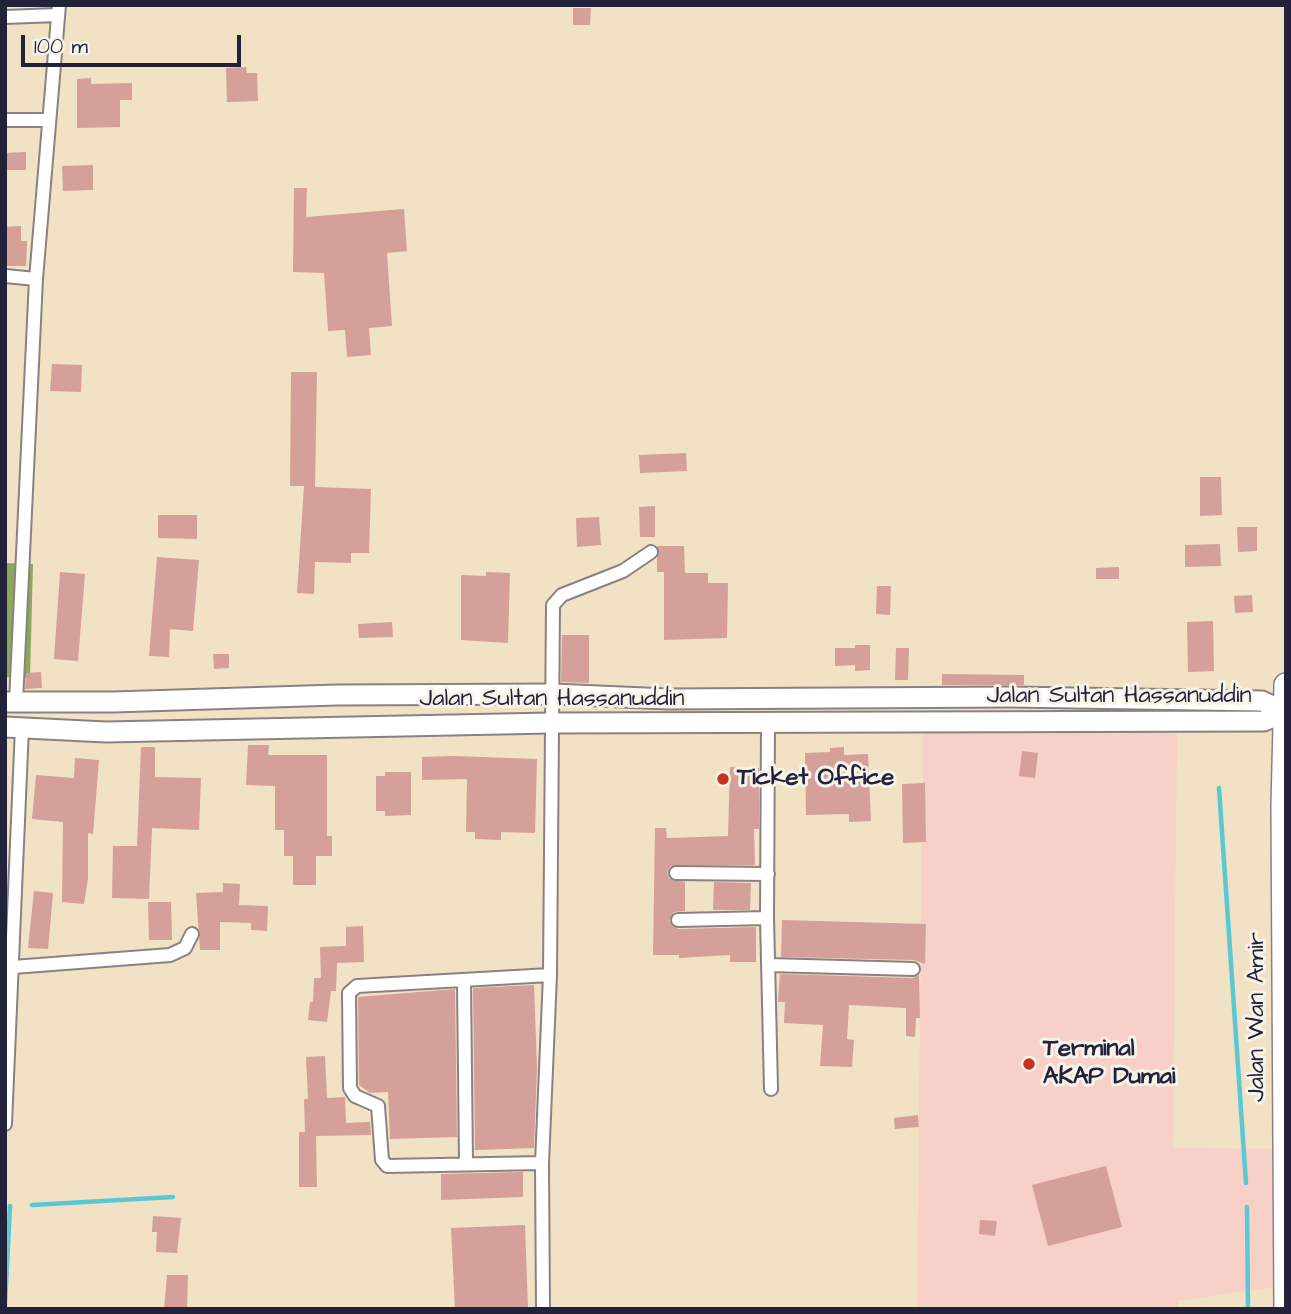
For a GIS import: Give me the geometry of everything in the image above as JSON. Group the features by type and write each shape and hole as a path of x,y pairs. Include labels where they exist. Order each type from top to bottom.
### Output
{"highway":[{"name":"Jalan Wan Amir","path":"1286,685 1286,1309"}],"main road":[{"name":"Jalan Sultan Hassanuddin","path":"11,702 337,695 553,695 668,699 1011,697 1262,701 1285,712"},
{"path":"1011,697 1013,721"},
{"path":"971,698 973,722"},
{"name":"Jalan Sultan Hassanuddin","path":"13,727 106,732 551,723 1264,720 1285,712"}],"street":[{"path":"5,17 58,10 36,279 11,702"},
{"path":"5,121 47,120"},
{"path":"5,276 36,279"},
{"path":"543,1309 542,1163 550,975 553,765 551,723 555,600 623,571 651,552"},
{"path":"5,579 20,579"},
{"path":"768,724 767,918 771,1089"},
{"path":"5,1124 13,967 13,727"},
{"path":"676,873 768,874"},
{"path":"678,920 767,918"},
{"path":"13,967 170,955 185,948 192,934"},
{"path":"769,965 913,968"},
{"path":"542,1163 390,1167 384,1164 378,1106 355,1096 350,1088 349,993 357,986 550,975"},
{"path":"464,982 466,1164"}],"shaded area":[{"path":"923,726 1177,727 1173,1148 1286,1149 1286,1285 1178,1301 1178,1309 917,1309"}],"green space":[{"path":"5,563 33,564 30,678 5,677"}],"building":[{"path":"573,8 591,8 590,25 573,25"},
{"path":"246,67 247,73 257,73 258,101 227,102 226,68"},
{"path":"91,78 91,84 132,83 132,100 120,100 120,127 77,128 77,79"},
{"path":"26,152 26,170 5,170 5,153"},
{"path":"93,165 93,190 63,191 62,166"},
{"path":"294,188 307,188 306,217 404,209 407,251 387,253 392,326 369,328 371,355 347,357 345,330 328,331 324,273 293,272"},
{"path":"21,226 21,241 27,241 26,266 5,266 5,227"},
{"path":"52,364 82,365 81,392 50,391"},
{"path":"291,372 317,372 315,487 371,489 369,553 351,553 351,563 315,562 314,594 297,593 304,486 290,486"},
{"path":"686,453 687,471 640,473 639,455"},
{"path":"1200,477 1221,477 1222,515 1200,516"},
{"path":"655,506 655,537 640,537 639,507"},
{"path":"158,515 197,515 197,539 158,538"},
{"path":"599,517 601,545 577,547 576,518"},
{"path":"1237,527 1257,527 1257,551 1238,552"},
{"path":"1220,544 1221,566 1185,567 1185,545"},
{"path":"657,546 684,546 685,573 708,573 708,583 728,583 727,638 664,640 664,572 657,572"},
{"path":"157,557 199,560 193,631 170,629 169,657 149,656"},
{"path":"1119,567 1119,579 1096,579 1096,568"},
{"path":"60,572 85,574 78,661 54,659"},
{"path":"486,572 510,573 508,643 461,640 461,575 486,576"},
{"path":"877,586 891,586 890,615 876,614"},
{"path":"1252,595 1253,612 1235,613 1234,596"},
{"path":"1213,621 1214,671 1188,672 1187,622"},
{"path":"392,622 393,637 359,638 358,624"},
{"path":"562,635 589,635 589,683 561,682"},
{"path":"855,645 870,645 870,670 855,671 855,665 835,666 835,648 855,648"},
{"path":"896,648 909,648 908,680 895,680"},
{"path":"213,654 229,654 229,668 214,669"},
{"path":"41,672 42,688 25,689 26,673"},
{"path":"942,674 1024,675 1024,685 942,685"},
{"path":"248,745 269,745 268,755 327,755 327,836 332,836 332,856 316,856 316,885 293,885 293,856 284,856 284,830 275,830 275,786 246,785"},
{"path":"141,747 155,747 155,777 201,778 199,830 152,828 149,899 112,898 113,846 137,846"},
{"path":"844,747 844,755 868,754 871,821 849,822 849,814 806,815 805,753 830,752 830,748"},
{"path":"1022,751 1038,753 1035,778 1019,776"},
{"path":"422,757 537,759 535,833 501,832 501,840 475,839 475,832 466,832 467,779 422,780"},
{"path":"75,758 99,760 93,834 88,833 88,878 84,904 62,902 63,822 32,819 36,775 74,778"},
{"path":"730,767 759,768 759,829 754,829 755,865 671,866 667,872 669,878 685,882 685,911 674,912 669,921 678,929 756,927 756,962 730,962 730,955 679,958 679,955 653,955 655,828 666,828 667,838 728,836"},
{"path":"385,772 411,772 411,815 385,816 385,811 376,811 376,776 385,776"},
{"path":"925,783 926,842 903,843 902,784"},
{"path":"714,882 751,883 750,910 713,910"},
{"path":"223,883 240,884 239,905 268,906 267,931 251,930 251,923 220,922 220,950 200,950 196,893 223,892"},
{"path":"34,891 53,893 48,949 28,948"},
{"path":"148,902 171,902 172,940 149,940"},
{"path":"782,920 926,924 925,964 913,960 781,957"},
{"path":"363,926 364,962 337,963 336,991 331,991 327,1022 308,1020 310,1002 313,1002 314,978 321,978 320,947 346,946 346,927"},
{"path":"780,974 913,978 919,975 920,1018 916,1018 915,1037 906,1036 906,1008 849,1005 847,1039 854,1040 852,1067 820,1066 823,1025 784,1023 785,1002 778,1002"},
{"path":"534,985 537,1068 534,1148 475,1150 473,988"},
{"path":"455,989 457,1137 390,1139 388,1092 370,1093 359,1085 358,997"},
{"path":"325,1056 327,1098 345,1097 346,1123 370,1122 371,1135 316,1136 317,1187 299,1187 299,1132 305,1132 304,1099 308,1099 306,1057"},
{"path":"918,1115 919,1127 895,1129 894,1118"},
{"path":"1106,1166 1122,1227 1048,1246 1032,1185"},
{"path":"523,1172 523,1197 441,1200 441,1174"},
{"path":"153,1216 181,1218 177,1253 156,1252 157,1232 152,1232"},
{"path":"980,1220 997,1221 995,1236 979,1234"},
{"path":"525,1225 528,1309 455,1309 451,1228"},
{"path":"167,1275 188,1275 187,1309 164,1309"}],"waterway":[{"path":"1219,788 1246,1183"},
{"path":"32,1205 173,1197"},
{"path":"5,1305 10,1206"},
{"path":"1247,1207 1248,1309"}],"place":[{"name":"Ticket Office","path":"723,779"},
{"name":"Terminal AKAP Dumai","path":"1029,1064"}]}
